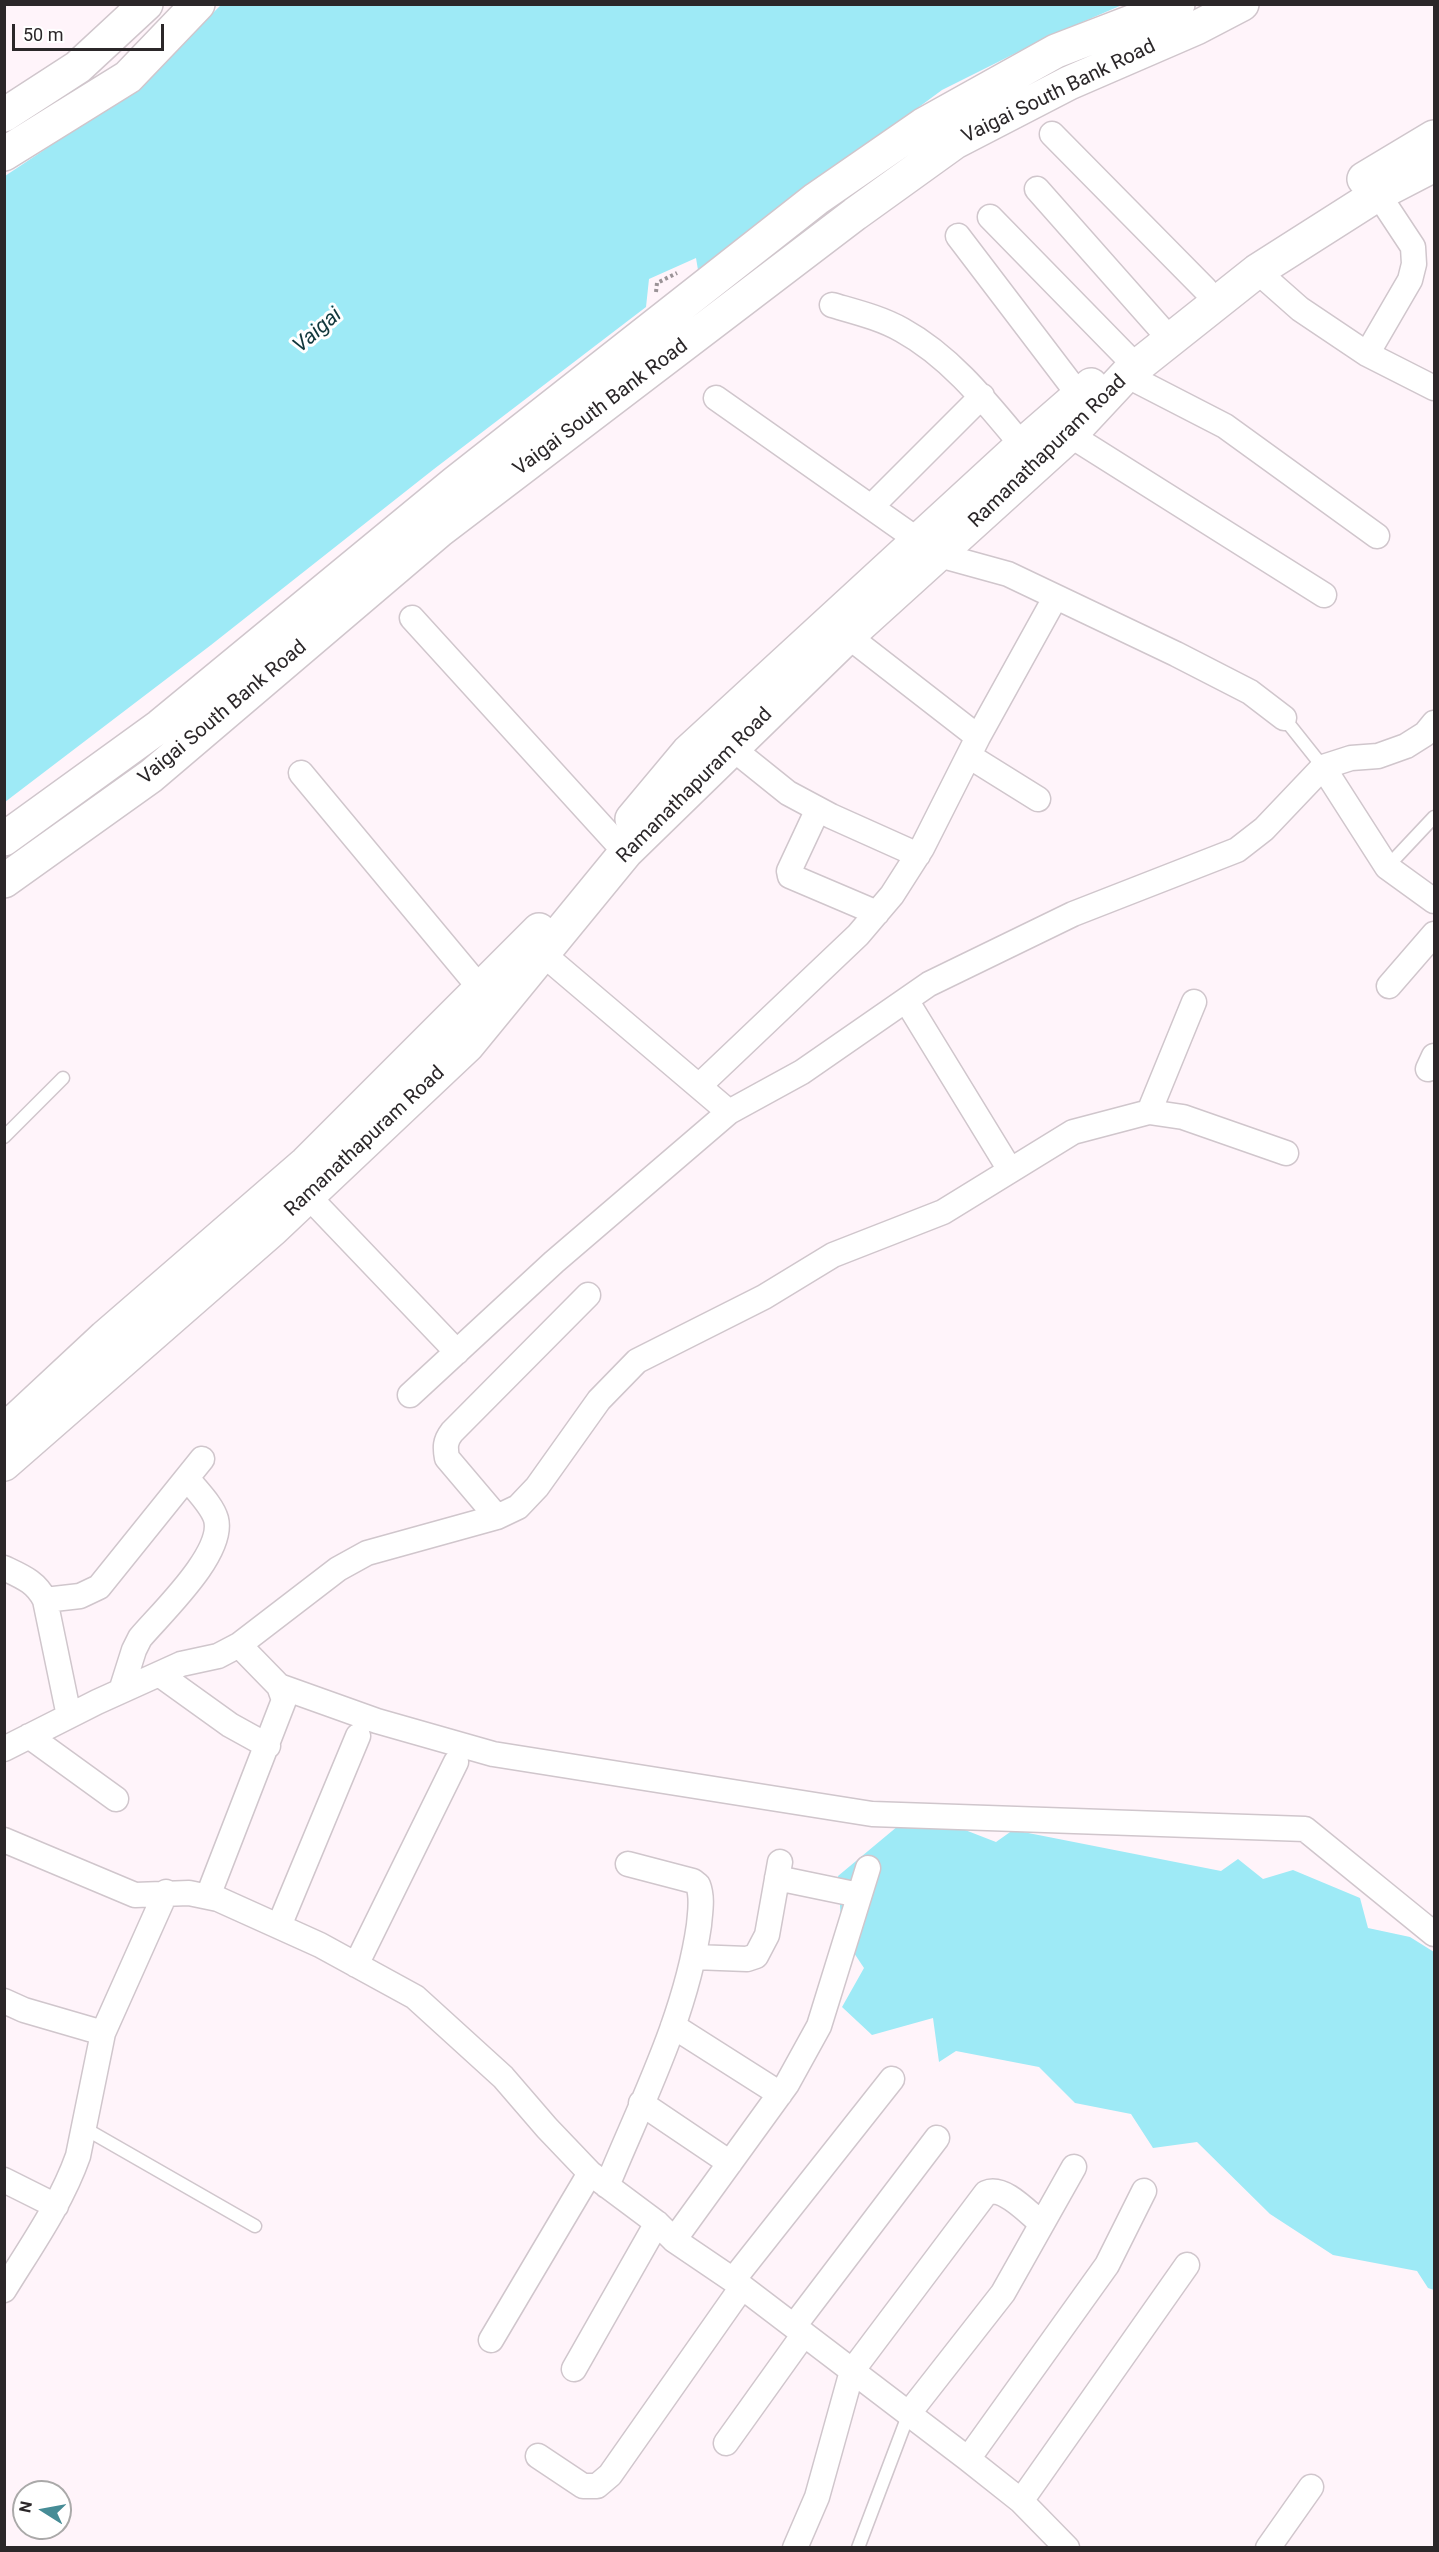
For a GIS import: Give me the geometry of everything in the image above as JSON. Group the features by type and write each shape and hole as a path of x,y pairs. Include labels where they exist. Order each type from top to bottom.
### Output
{"main road":[{"path":"4,115 78,67 146,4"},
{"path":"4,154 128,77 198,4"},
{"name":"Vaigai South Bank Road","path":"4,839 160,726 454,483 816,199 923,125 1056,51 1178,4"},
{"name":"Vaigai South Bank Road","path":"4,881 151,776 439,531 855,214 946,148 1069,83 1196,28 1242,4"},
{"name":"Ramanathapuram Road","path":"4,1464 309,1196 467,1046 626,852 848,636 1022,446 1079,395 1126,366 1257,271 1375,184 1434,137"},
{"name":"Ramanathapuram Road","path":"4,1431 105,1337 306,1163 547,921 688,752 929,548 1070,435 1160,328 1205,289 1375,184 1434,165"}],"street":[{"path":"1052,134 1205,289"},
{"path":"1367,354 1410,280 1414,264 1413,247 1375,184"},
{"path":"1037,189 1160,328"},
{"path":"990,217 1126,366 1225,426 1377,536"},
{"path":"958,236 1079,395"},
{"path":"1257,271 1300,309 1367,354 1434,388"},
{"path":"832,305 875,318 901,329 925,344 982,396 1022,446"},
{"path":"871,507 982,396"},
{"path":"716,398 929,548 1008,574 1176,654 1250,692 1284,718"},
{"path":"1070,435 1324,595"},
{"path":"699,1086 858,935 892,895 918,855 973,746 1055,598"},
{"path":"412,618 615,841"},
{"path":"848,636 973,746 1038,799"},
{"path":"410,1395 555,1262 729,1112 802,1072 929,984 1073,914 1237,849 1264,829 1323,767 1351,758 1378,756 1406,746 1425,734 1434,723"},
{"path":"732,748 788,793 918,855"},
{"path":"1323,767 1387,867 1434,901"},
{"path":"301,773 480,988"},
{"path":"818,809 789,871 790,876 877,913"},
{"path":"1389,986 1434,934"},
{"path":"543,954 729,1112"},
{"path":"906,1000 1010,1170"},
{"path":"1149,1112 1194,1002"},
{"path":"4,1749 181,1664 218,1656 240,1645 338,1569 367,1553 497,1518 518,1507 537,1486 599,1400 637,1361 764,1297 833,1255 943,1212 1073,1132 1149,1112 1183,1117 1286,1152"},
{"path":"309,1196 457,1352"},
{"path":"497,1518 447,1458 446,1440 588,1295"},
{"path":"45,1600 80,1596 99,1587 202,1458"},
{"path":"121,1691 140,1638 207,1561 216,1537 216,1516 187,1478"},
{"path":"4,1568 31,1581 39,1588 45,1600 69,1716"},
{"path":"208,1896 284,1700 279,1686 240,1645"},
{"path":"159,1674 230,1725 268,1746"},
{"path":"279,1686 376,1721 493,1754 872,1814 1305,1829 1434,1934"},
{"path":"29,1736 116,1799"},
{"path":"279,1926 358,1736"},
{"path":"356,1965 456,1762"},
{"path":"4,1840 124,1891 145,1895 166,1892 218,1899 279,1926 415,1997 503,2077 540,2120 599,2179 657,2223 674,2240 738,2284 968,2459 1021,2501 1067,2547"},
{"path":"491,2340 599,2179 641,2103 673,2026 694,1957 702,1898 698,1885 693,1881 628,1864"},
{"path":"674,2240 780,2094 819,2026 867,1868"},
{"path":"694,1957 747,1959 756,1956 761,1950 766,1935 778,1870 860,1895"},
{"path":"4,2290 56,2206 78,2156 104,2033 166,1892"},
{"path":"4,2001 24,2010 104,2033"},
{"path":"673,2026 780,2094"},
{"path":"538,2456 583,2486 597,2486 609,2475 738,2284 892,2079"},
{"path":"641,2103 730,2163"},
{"path":"726,2443 799,2330 937,2138"},
{"path":"909,2413 1003,2293 1074,2167"},
{"path":"4,2180 56,2206"},
{"path":"795,2547 817,2497 852,2371 986,2193 992,2190 1004,2194 1042,2224"},
{"path":"968,2459 1107,2265 1144,2191"},
{"path":"574,2369 657,2223"},
{"path":"1021,2501 1187,2265"},
{"path":"1268,2547 1311,2487"}],"lane":[{"path":"1284,718 1323,767"},
{"path":"1387,867 1434,817"},
{"path":"4,1137 63,1078"},
{"path":"84,2128 255,2226"},
{"path":"858,2547 909,2413"}],"water":[{"name":"Vaigai","path":"221,5 1122,5 1050,36 942,90 698,270 696,258 649,279 646,307 5,802 5,176 137,88"},
{"path":"916,1811 996,1842 1013,1830 1221,1871 1238,1859 1263,1879 1293,1870 1360,1898 1368,1928 1410,1937 1434,1952 1434,2290 1428,2288 1417,2271 1333,2255 1270,2214 1197,2142 1153,2148 1131,2114 1075,2103 1039,2067 956,2051 939,2062 933,2018 872,2035 842,2007 864,1968 842,1935 838,1876"}]}
